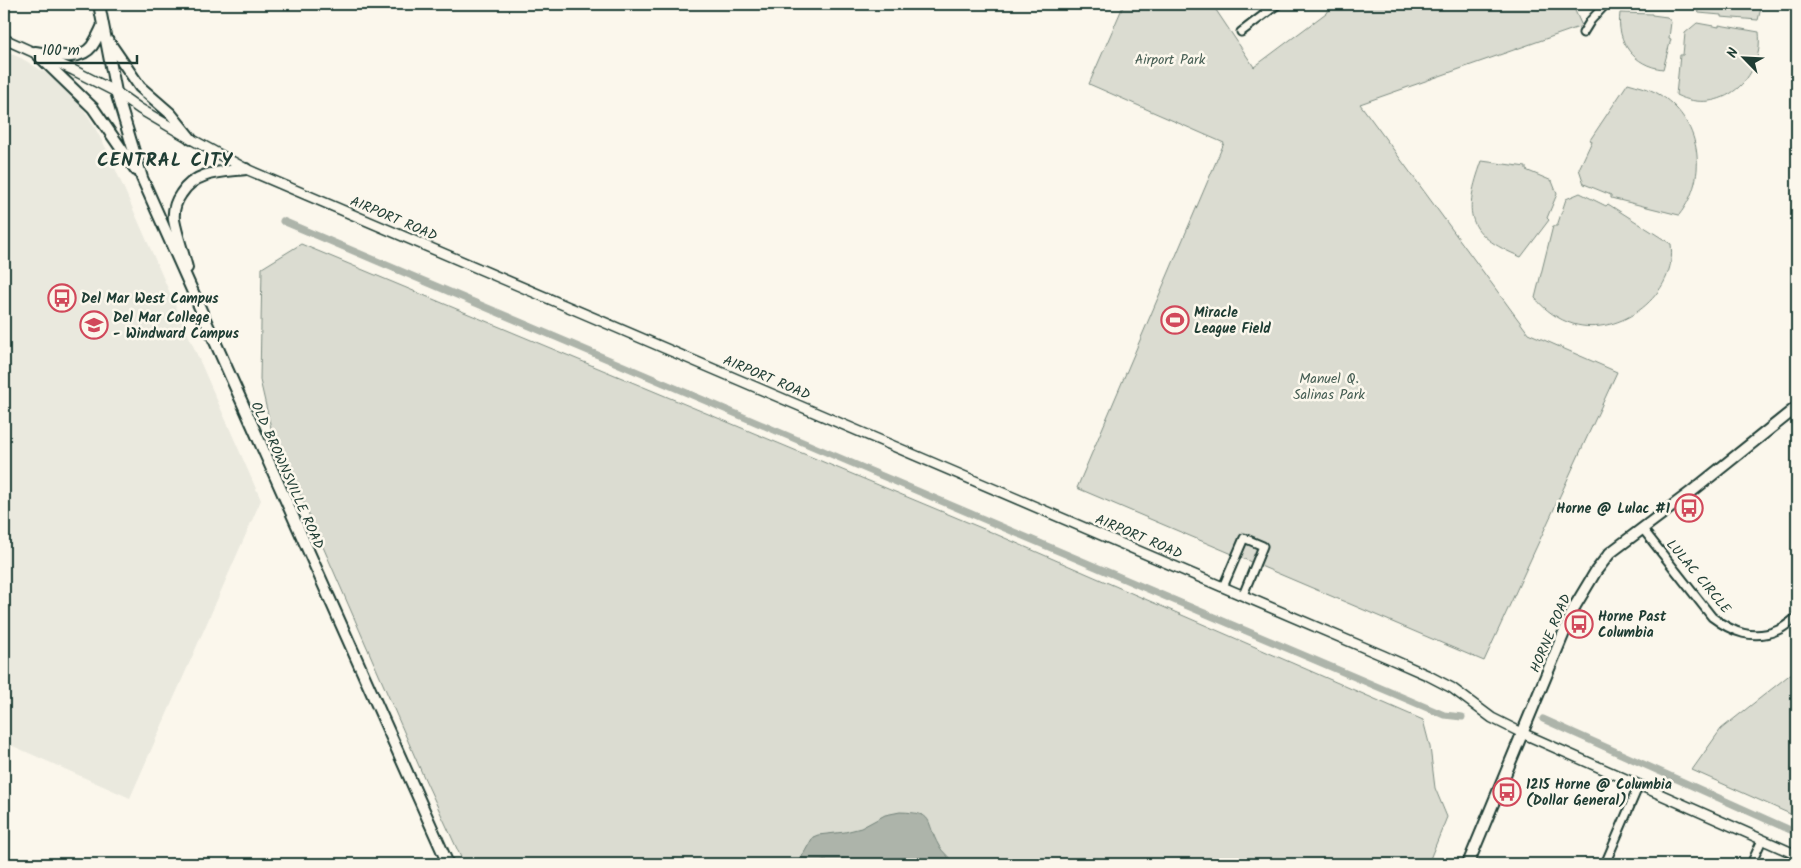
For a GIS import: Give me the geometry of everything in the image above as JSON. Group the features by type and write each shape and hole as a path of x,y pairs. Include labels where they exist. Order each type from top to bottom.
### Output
{"main road":[{"name":"OLD BROWNSVILLE ROAD","path":"99,4 116,92 142,178 448,864"},
{"path":"35,52 75,57 85,53 92,46 104,25"},
{"path":"106,38 140,87 171,114 191,140"},
{"path":"35,52 94,108 142,178"},
{"path":"194,296 174,218 176,202 185,187 195,179 207,174 246,169"},
{"name":"HORNE ROAD","path":"1468,864 1575,606 1586,586 1610,553 1795,412"}],"street":[{"path":"1262,4 1267,12"},
{"path":"1241,32 1278,4"},
{"path":"1583,33 1591,20 1606,4"},
{"name":"AIRPORT ROAD","path":"4,39 35,52 116,92 191,140 246,169 1427,675 1452,688 1492,718 1522,733 1797,855"},
{"name":"LULAC CIRCLE","path":"1642,528 1712,617 1725,626 1742,634 1755,635 1778,630 1797,617"},
{"path":"1224,587 1244,538 1263,546 1243,595"},
{"path":"1605,864 1639,785"},
{"path":"1751,864 1762,840"}],"shaded area":[{"name":"Del Mar College - Windward Campus","path":"4,51 21,58 46,73 71,94 89,117 107,150 261,500 130,798 4,742"},
{"path":"900,812 925,816 942,851 954,864 849,864 844,859 827,859 818,864 801,864 800,860 813,837 861,828 885,815"}],"green space":[{"name":"Manuel Q. Salinas Park","path":"1124,4 1212,4 1254,67 1338,4 1572,4 1582,26 1360,104 1528,333 1617,372 1484,661 1077,488 1224,143 1089,84"},
{"path":"1692,4 1762,4 1758,20 1699,13"},
{"path":"1620,13 1652,14 1667,17 1671,22 1669,38 1671,39 1663,69 1643,63 1629,51 1621,34"},
{"path":"1697,23 1759,32 1759,49 1747,78 1736,89 1723,97 1709,101 1693,101 1676,95 1680,55 1683,55 1685,33"},
{"path":"1628,83 1654,91 1672,104 1683,117 1691,132 1696,149 1695,183 1689,200 1679,215 1611,198 1611,195 1584,184 1579,169 1592,141 1590,140"},
{"path":"1482,161 1526,167 1526,170 1552,181 1557,194 1547,218 1549,220 1521,257 1489,240 1479,230 1473,220 1471,209 1472,195"},
{"path":"1580,193 1606,206 1608,204 1671,244 1671,262 1665,280 1655,295 1642,308 1627,318 1591,327 1563,320 1543,307 1535,298 1553,226 1557,226 1566,199"},
{"path":"301,244 991,532 1423,720 1430,747 1435,788 1447,817 1428,864 464,864 422,773 271,428 260,380 262,268"},
{"path":"1797,669 1797,817 1692,770 1721,729"}],"waterway":[{"path":"283,221 1444,715 1462,717"},
{"path":"1543,719 1797,833"}],"place":[{"name":"Del Mar West Campus","path":"62,298"},
{"name":"Miracle League Field","path":"1175,320"},
{"name":"Del Mar College - Windward Campus","path":"94,325"},
{"name":"Horne @ Lulac #1","path":"1689,508"},
{"name":"Horne Past Columbia","path":"1579,624"},
{"name":"1215 Horne @ Columbia (Dollar General)","path":"1507,792"}],"district":[{"name":"CENTRAL CITY","path":"165,159"}],"park label":[{"name":"Airport Park","path":"1170,59"}]}
